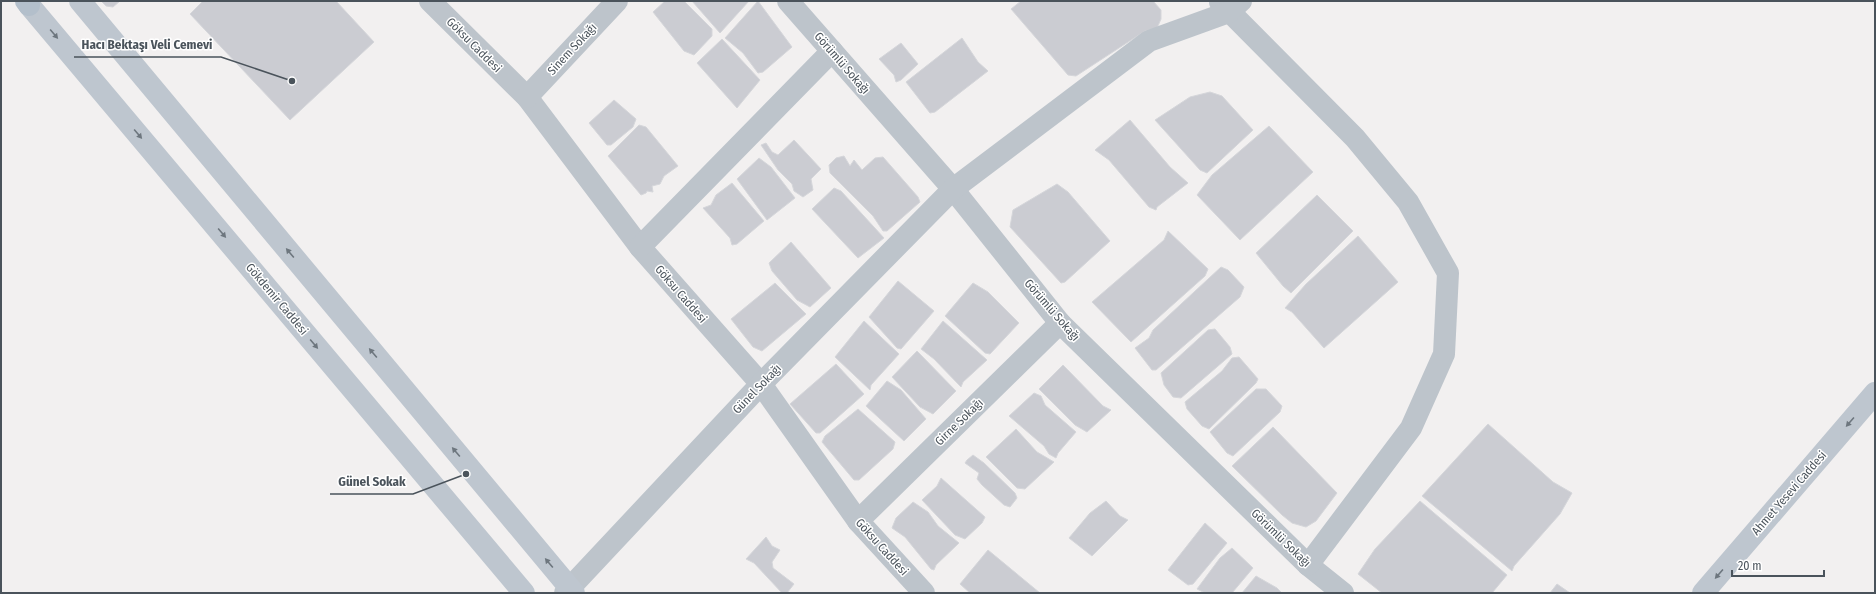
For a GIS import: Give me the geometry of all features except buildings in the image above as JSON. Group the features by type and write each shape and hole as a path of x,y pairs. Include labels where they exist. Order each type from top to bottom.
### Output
{"main road":[{"path":"80,1 569,591"},
{"name":"Gökdemir Caddesi","path":"29,2 524,593"},
{"name":"Ahmet Yesevi Caddesi","path":"1702,593 1875,392"}],"street":[{"name":"Göksu Caddesi","path":"430,1 527,97 640,247 760,384 858,521 924,593"},
{"name":"Sinem Sokağı","path":"527,97 617,1"},
{"name":"Görümlü Sokağı","path":"788,1 953,189 1060,323 1308,565 1343,593"},
{"name":"Günel Sokağı","path":"569,591 760,384 953,189 1149,41 1230,5"},
{"path":"1230,5 1355,138 1408,202 1448,274 1444,354 1411,428 1308,565"},
{"path":"640,247 832,51"},
{"name":"Girne Sokağı","path":"858,521 1060,323"}],"place":[{"name":"Hacı Bektaşı Veli Cemevi","path":"292,81"},
{"name":"Günel Sokak","path":"466,474"}]}
